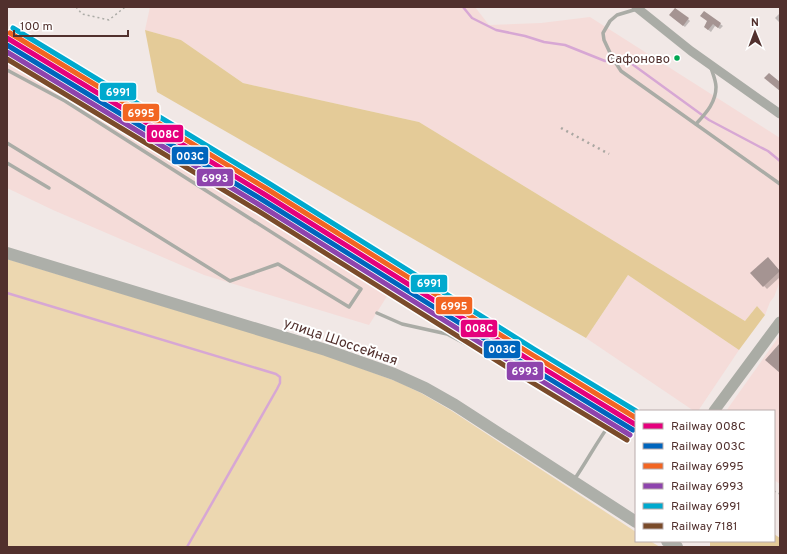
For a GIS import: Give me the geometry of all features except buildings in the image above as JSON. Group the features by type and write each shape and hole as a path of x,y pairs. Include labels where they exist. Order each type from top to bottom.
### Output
{"main road":[{"name":"улица Шоссейная","path":"7,253 326,350 394,374 425,388 454,405 635,521"},
{"path":"715,410 780,322"}],"street":[{"path":"637,8 691,51 780,114"}],"lane":[{"path":"637,8 617,15 610,21 603,33 604,40 622,71 780,184"},
{"path":"696,124 708,111 713,101 716,87 710,65"},
{"path":"7,70 65,101 361,289 349,307 278,264 230,281 7,143"},
{"path":"7,163 49,188"},
{"path":"377,313 402,324 448,334 612,421 573,481"}],"path":[{"path":"76,7 82,14 109,20 125,7"}],"shaded area":[{"path":"150,7 475,7 489,25 541,23 590,17 780,138 780,281 774,297 770,302 765,315 757,306 745,321 419,122 243,83 181,40 145,30"},
{"path":"145,30 181,40 243,83 419,122 745,321 757,306 765,315 739,350 628,275 586,338 157,92"},
{"path":"7,54 389,293 369,325 204,275 53,210 7,188"},
{"path":"7,259 328,356 398,382 452,411 635,531 635,542 652,542 660,547 7,547"},
{"path":"628,275 739,350 699,410 693,410 586,338"},
{"path":"780,335 780,484 775,481 775,410 727,410"},
{"path":"775,535 780,538 780,547 710,547 710,542 775,542"}],"waterway":[{"path":"463,7 472,18 496,30 525,36 544,42 565,45 605,61 621,56 709,120 768,151 780,161"},
{"path":"7,293 276,374 280,377 280,383 277,389 187,547"}],"railway":[{"path":"561,128 609,154"}],"rail line":[{"name":"6991","path":"13,28 270,184 635,410"},
{"name":"6995","path":"10,33 267,189 635,417"},
{"name":"008С","path":"7,38 264,194 635,424"},
{"name":"003С","path":"7,45 261,199 633,430"},
{"name":"6993","path":"7,52 258,204 630,435"},
{"name":"7181","path":"7,59 255,209 518,374 627,440"}],"place":[{"name":"Сафоново","path":"677,58"}]}
